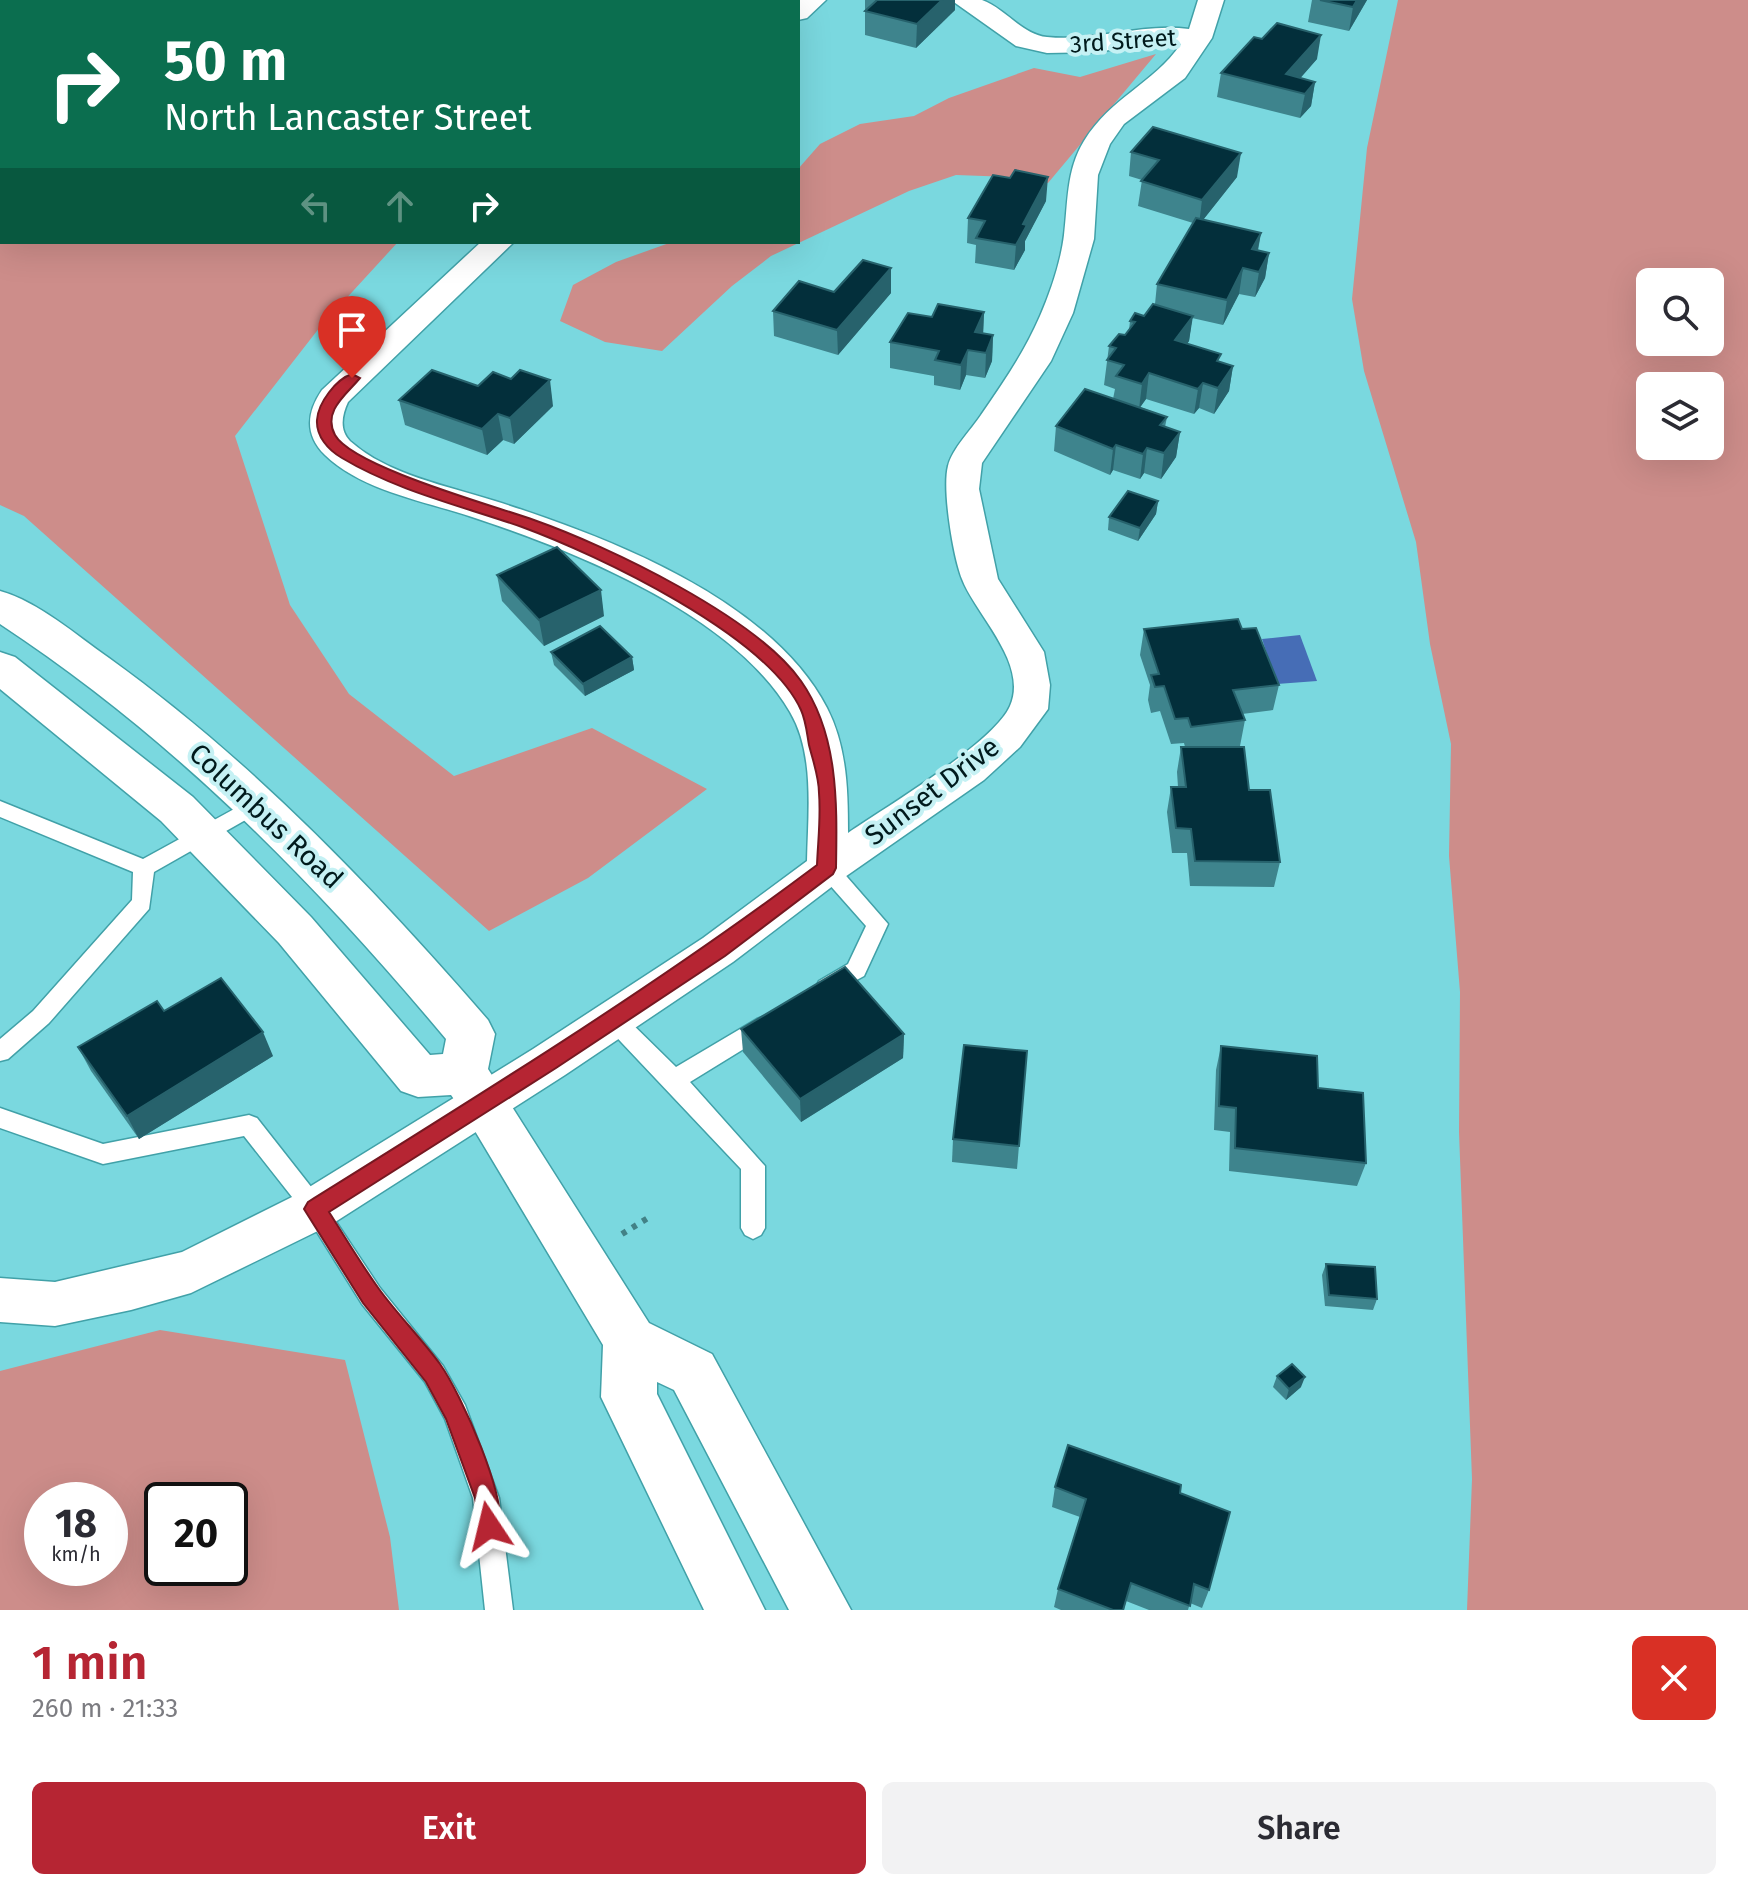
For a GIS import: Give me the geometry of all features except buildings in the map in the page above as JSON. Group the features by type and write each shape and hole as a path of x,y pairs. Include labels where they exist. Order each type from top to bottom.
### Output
{"main road":[{"name":"Columbus Road","path":"0,605 129,694 258,804 348,893 471,1034 473,1088 418,1076 295,930 204,835 177,809 0,667"},
{"path":"473,1088 630,1341 693,1372 821,1610"},
{"path":"630,1341 629,1397 735,1610"}],"street":[{"name":"3rd Street","path":"964,0 1025,40 1047,45 1098,44 1160,33 1199,38"},
{"name":"Sunset Drive","path":"0,1300 55,1304 191,1271 315,1209 473,1088 613,1019 718,950 827,868 970,770 1006,737 1029,709 1031,685 1025,652 980,580 962,489 965,463 1035,361 1057,313 1079,239 1084,175 1096,144 1114,118 1175,72 1199,38 1211,0"},
{"path":"497,244 334,397 325,412 324,425 328,438 367,466 419,488 529,524 593,550 716,615 773,660 794,684 811,711 829,791 827,868"}],"lane":[{"path":"144,868 258,804"},
{"path":"0,809 144,868"},
{"path":"0,1052 41,1017 142,903 144,868"},
{"path":"804,1001 856,970 877,924 827,868"},
{"path":"674,1080 778,1017"},
{"path":"613,1019 753,1166 753,1228"},
{"path":"0,1118 103,1154 249,1125 315,1209 371,1296 434,1374 456,1414 486,1498 499,1610"}],"shaded area":[{"path":"1398,0 1748,0 1748,1610 1467,1610 1472,1479 1459,1132 1460,992 1449,856 1451,744 1430,644 1416,542 1364,371 1352,299 1367,148"},
{"path":"1156,54 1048,183 1011,177 956,175 909,191 800,242 800,167 820,144 860,124 914,116 949,98 1034,68 1080,77"},
{"path":"0,244 396,244 320,327 235,436 290,605 349,694 454,776 592,728 707,789 588,878 489,931 24,516 0,505"},
{"path":"666,244 796,244 771,256 732,286 662,351 605,342 560,321 573,285 616,262"},
{"path":"160,1330 345,1360 390,1537 399,1610 0,1610 0,1371"}],"water":[{"path":"1300,635 1317,681 1277,684 1262,639"}],"route":[{"path":"352,378 325,412 324,425 328,438 345,454 419,488 529,524 593,550 716,615 773,660 794,684 811,711 829,791 827,868 718,950 549,1062 315,1209 371,1296 434,1374 456,1414 486,1498 489,1526"}]}
